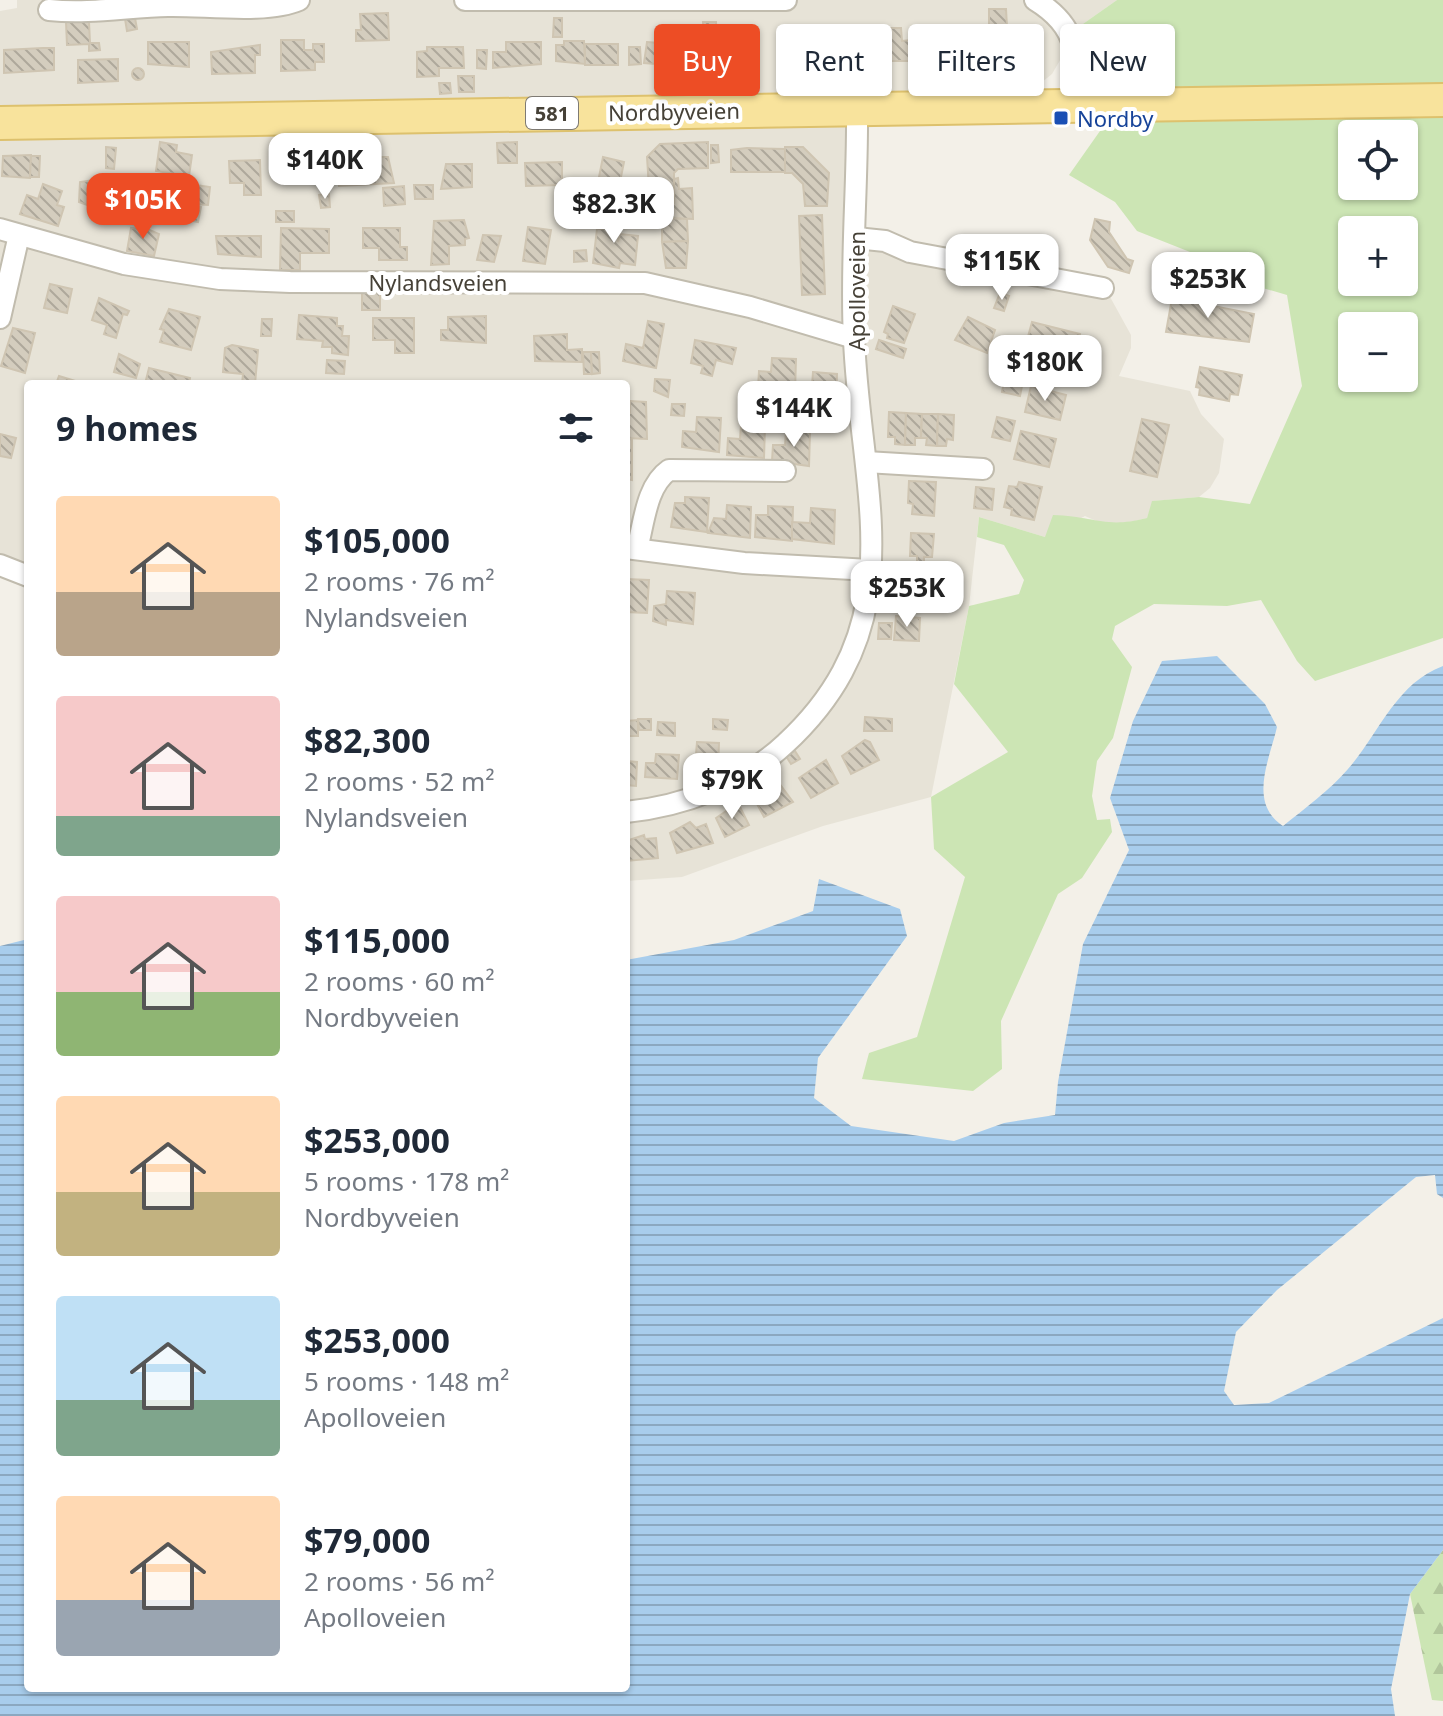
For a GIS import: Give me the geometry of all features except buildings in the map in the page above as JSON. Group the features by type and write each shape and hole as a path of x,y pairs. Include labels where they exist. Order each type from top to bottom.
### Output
{"main road":[{"name":"Nordbyveien","path":"0,123 1443,100"}],"street":[{"path":"49,10 100,12 164,6 270,5 299,0"},
{"path":"465,0 786,0"},
{"path":"1035,0 1060,20 1074,44 1077,66 1073,106"},
{"name":"Apolloveien","path":"630,811 673,804 722,786 762,764 823,703 853,651 867,611 870,570 866,462 854,338 857,108"},
{"name":"Nylandsveien","path":"0,318 10,232 124,264 220,279 645,283 750,307 854,338"},
{"path":"856,238 885,241 910,252 1103,288"},
{"path":"866,462 983,469"},
{"path":"785,471 669,470 657,480 632,548 744,563 870,570"},
{"path":"0,565 24,574"}],"shaded area":[{"path":"17,0 1117,0 1083,24 1060,24 1060,60 1044,80 1044,24 908,24 908,96 1025,96 1011,107 857,108 856,237 1109,295 1131,335 1131,348 1119,376 1190,391 1201,414 1224,439 1219,473 1210,488 1199,497 1153,501 1147,518 1119,525 1103,524 1085,516 1045,537 979,517 969,606 931,797 823,826 682,877 630,881 630,380 24,380 24,569 0,560 0,11 17,8"}],"green space":[{"path":"1117,0 1443,0 1443,88 1175,93 1175,24 1083,24"},
{"path":"1443,110 1443,638 1315,681 1297,661 1261,600 1227,606 1154,604 1115,626 1112,639 1132,667 1113,738 1097,761 1092,796 1097,820 1110,819 1112,832 1082,878 1058,894 1001,1021 1002,1069 973,1091 862,1079 869,1053 917,1037 965,877 934,849 931,797 1008,752 954,684 969,606 1019,594 1024,580 1004,545 977,537 979,517 1045,537 1053,515 1120,522 1147,518 1152,501 1199,497 1250,504 1302,386 1287,295 1225,277 1220,259 1190,252 1137,231 1115,202 1069,175 1107,121"},
{"path":"1443,1550 1443,1701 1432,1700 1410,1594"}],"water":[{"path":"1217,656 1265,704 1277,727 1266,767 1264,794 1272,817 1283,826 1341,777 1389,711 1413,684 1443,666 1443,1198 1437,1194 1435,1175 1416,1177 1277,1290 1236,1332 1224,1391 1234,1405 1269,1403 1443,1318 1443,1550 1410,1594 1391,1689 1395,1716 0,1716 0,946 24,940 24,1692 630,1692 630,959 734,940 813,911 819,879 900,909 907,936 818,1058 814,1098 851,1126 954,1141 1004,1123 1055,1115 1083,944 1129,850 1110,798 1133,721 1162,661"}],"place":[{"name":"Nordby","path":"1061,118"}]}
